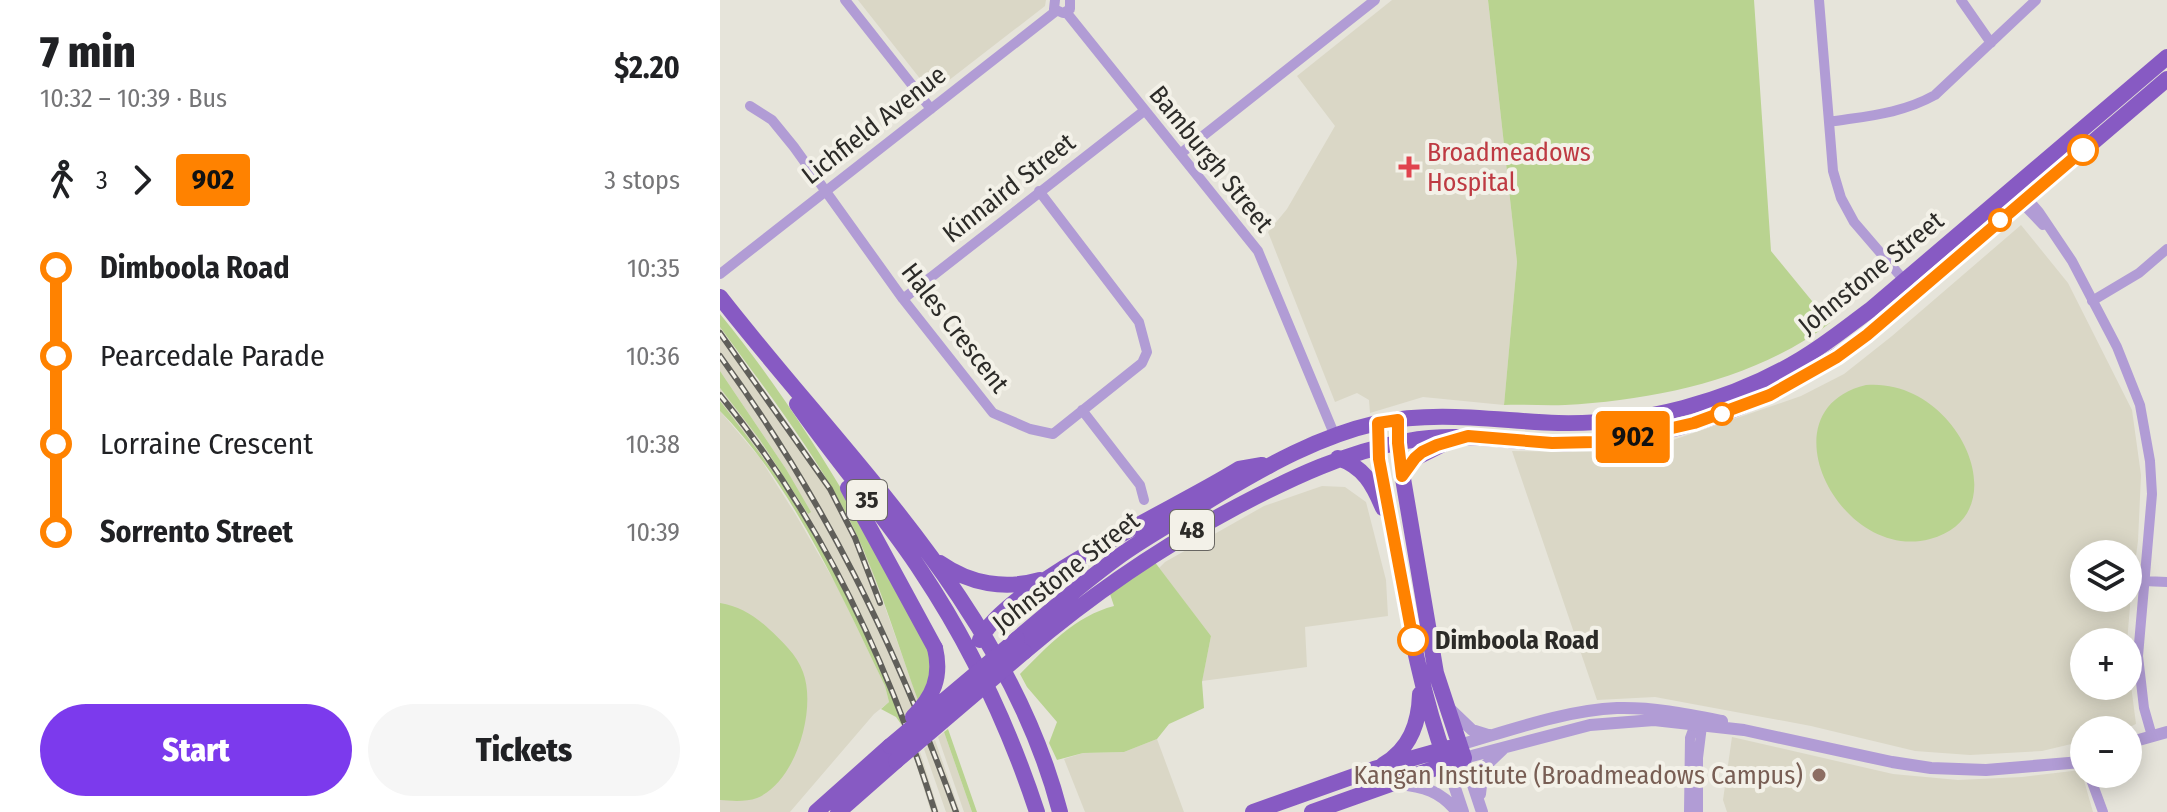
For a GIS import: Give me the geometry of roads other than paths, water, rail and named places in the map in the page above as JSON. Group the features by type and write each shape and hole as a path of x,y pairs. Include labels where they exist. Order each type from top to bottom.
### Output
{"main road":[{"name":"Johnstone Street","path":"893,754 1021,646 1121,555 1284,457 1335,436 1398,420 1446,417 1579,423 1637,417 1711,400 1793,373 1857,343 2012,187 2167,57"},
{"name":"Johnstone Street","path":"1910,287 2024,201 2167,79"},
{"name":"35","path":"720,297 829,428 929,556 983,634 1016,692 1060,812"},
{"name":"35","path":"744,327 821,440 920,569 981,677 1021,762 1037,812"},
{"name":"Johnstone Street","path":"1021,646 1179,537 1283,482 1338,458 1398,443 1468,436 1552,443 1629,438 1694,423 1756,401 1793,373"},
{"path":"1398,420 1402,476 1453,754"},
{"path":"1378,423 1377,448 1421,681 1453,754"},
{"path":"1402,476 1422,452 1468,436"},
{"path":"821,440 935,648 938,669 933,691 923,707 899,730 893,754"},
{"path":"981,677 978,652 983,634 1012,605 1051,576 1239,469 1284,457"},
{"path":"1338,458 1352,463 1363,472 1379,498 1393,532"},
{"path":"1209,500 1212,506 1218,506 1255,487 1283,482"},
{"path":"929,556 960,575 990,584 1018,584 1051,576"},
{"path":"1405,600 1423,595"},
{"path":"1253,812 1374,769 1391,760 1413,734 1419,718 1421,681"},
{"name":"48","path":"816,812 893,754"},
{"name":"48","path":"838,812 893,754"},
{"path":"1374,769 1453,754"},
{"path":"1312,812 1394,784 1453,754"},
{"path":"1055,793 1066,812"}],"street":[{"path":"845,0 931,109"},
{"path":"1059,8 1071,6 1070,0"},
{"path":"1180,154 1375,0"},
{"path":"1819,0 1833,171 1845,209 1910,287"},
{"path":"1961,0 1991,43"},
{"path":"1829,122 1890,113 1920,103 1948,85 2036,0"},
{"name":"Lichfield Avenue","path":"720,274 1059,8"},
{"name":"Bamburgh Street","path":"1059,8 1258,251 1335,436"},
{"name":"Hales Crescent","path":"750,106 774,122 903,299 993,413 1030,429 1053,434 1142,363 1147,352 1139,322 1039,191"},
{"name":"Kinnaird Street","path":"903,299 1144,111"},
{"path":"2012,187 2072,261 2128,371 2147,437 2152,494 2138,656 2144,708 2152,736"},
{"path":"2092,301 2139,273 2167,249"},
{"path":"1082,410 1140,485 1144,500"},
{"path":"2144,581 2167,582"},
{"path":"1444,702 1472,730 1493,736"},
{"path":"1453,754 1493,736 1588,719 1721,720 1744,730 1931,768 1986,770 2070,761"},
{"path":"1453,754 1512,744 1588,719"},
{"path":"1689,812 1690,738 1698,722"},
{"path":"1698,722 1698,812"},
{"path":"2142,739 2167,732"},
{"path":"1481,808 1483,768 1491,758 1512,744"},
{"path":"1453,754 1481,808"},
{"path":"1453,754 1460,812"},
{"path":"1394,784 1428,788 1460,812"},
{"path":"2096,788 2103,812"}],"railway":[{"path":"720,333 830,489 855,538 880,603"},
{"path":"720,356 793,465 854,575 908,690 956,812"},
{"path":"720,395 790,491 848,593 896,700 935,812"}],"place":[{"name":"Broadmeadows Hospital","path":"1409,167"},
{"name":"Dimboola Road","path":"1413,640"},
{"name":"Kangan Institute (Broadmeadows Campus)","path":"1819,775"}]}
